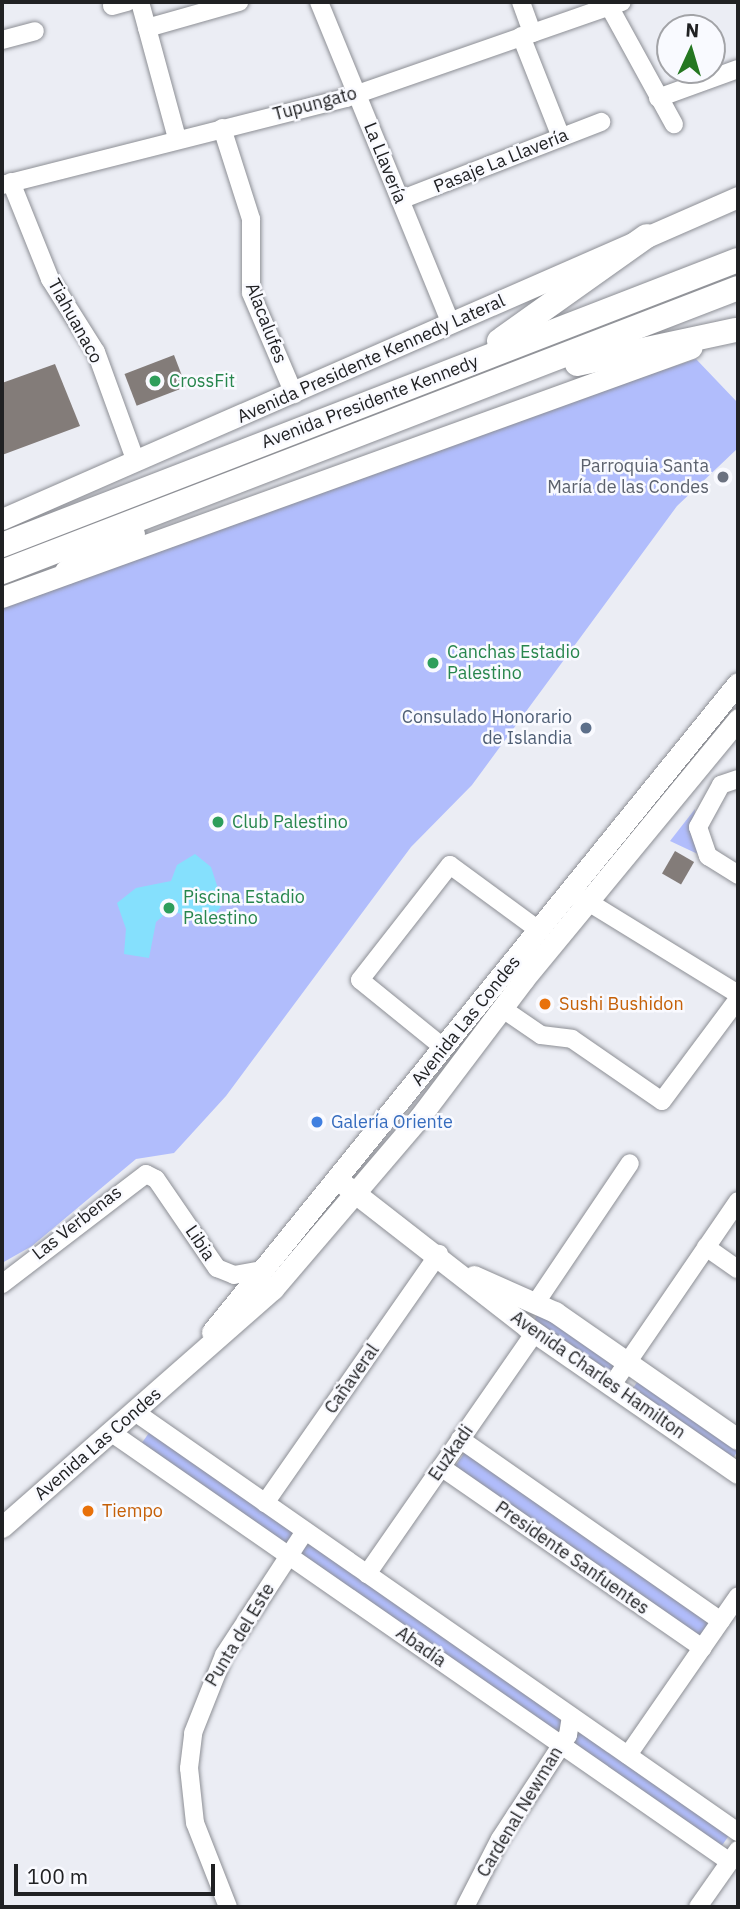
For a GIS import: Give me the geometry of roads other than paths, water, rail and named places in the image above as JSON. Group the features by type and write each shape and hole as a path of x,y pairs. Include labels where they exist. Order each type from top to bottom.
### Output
{"highway":[{"path":"464,367 647,236"},
{"name":"Avenida Presidente Kennedy","path":"2,545 738,260"},
{"name":"Avenida Presidente Kennedy","path":"2,572 212,488 738,288"},
{"path":"521,372 737,329"},
{"path":"67,572 212,488"}],"main road":[{"name":"Avenida Presidente Kennedy Lateral","path":"2,519 294,394 738,197"},
{"path":"2,597 737,329"},
{"name":"Avenida Las Condes","path":"2,1526 262,1300 356,1194 503,1009 580,897 738,683"},
{"name":"Avenida Las Condes","path":"192,1359 336,1178 540,931 580,897 690,779 738,719"},
{"name":"Avenida Charles Hamilton","path":"336,1178 462,1271 531,1329 738,1473"},
{"name":"Avenida Charles Hamilton","path":"462,1271 537,1301 738,1439"},
{"path":"531,1329 537,1301"}],"street":[{"path":"140,2 177,138"},
{"path":"147,27 179,10 239,2"},
{"name":"La Llavería","path":"319,2 451,324"},
{"path":"521,2 526,35 561,137"},
{"path":"616,4 658,98 674,124"},
{"name":"Tupungato","path":"7,184 177,138 357,94 616,4"},
{"path":"2,40 35,31"},
{"path":"658,98 738,69"},
{"name":"Pasaje La Llavería","path":"400,201 601,121"},
{"name":"Alacalufes","path":"222,128 251,219 251,293 294,394"},
{"name":"Tiahuanaco","path":"7,184 50,279 96,352 136,462"},
{"path":"690,779 713,796"},
{"path":"738,779 721,785 699,820 700,842 714,861 738,875"},
{"path":"444,1048 360,980 450,865 540,931"},
{"path":"503,1009 541,1035 572,1039 662,1101 738,997 580,897"},
{"path":"537,1301 630,1163"},
{"name":"Las Verbenas","path":"2,1284 138,1176 156,1179"},
{"name":"Libia","path":"156,1179 217,1268 234,1275 262,1270"},
{"path":"612,1385 625,1361 738,1200"},
{"path":"706,1247 738,1269"},
{"name":"Cañaveral","path":"265,1503 439,1254"},
{"name":"Euzkadi","path":"367,1574 460,1440 531,1329"},
{"name":"Abadía","path":"135,1412 738,1832"},
{"name":"Abadía","path":"112,1433 561,1745 734,1856"},
{"name":"Presidente Sanfuentes","path":"460,1440 721,1621"},
{"name":"Presidente Sanfuentes","path":"441,1467 702,1648"},
{"name":"Punta del Este","path":"228,1907 195,1823 189,1769 193,1733 213,1675 305,1531"},
{"path":"628,1755 738,1596"},
{"name":"Cardenal Newman","path":"465,1907 561,1745 572,1716"},
{"path":"698,1907 734,1856"}],"place":[{"name":"CrossFit","path":"155,381"},
{"name":"Parroquia Santa María de las Condes","path":"723,477"},
{"name":"Canchas Estadio Palestino","path":"433,663"},
{"name":"Consulado Honorario de Islandia","path":"586,728"},
{"name":"Club Palestino","path":"218,822"},
{"name":"Piscina Estadio Palestino","path":"169,908"},
{"name":"Sushi Bushidon","path":"545,1004"},
{"name":"Galería Oriente","path":"317,1122"},
{"name":"Tiempo","path":"88,1511"}]}
